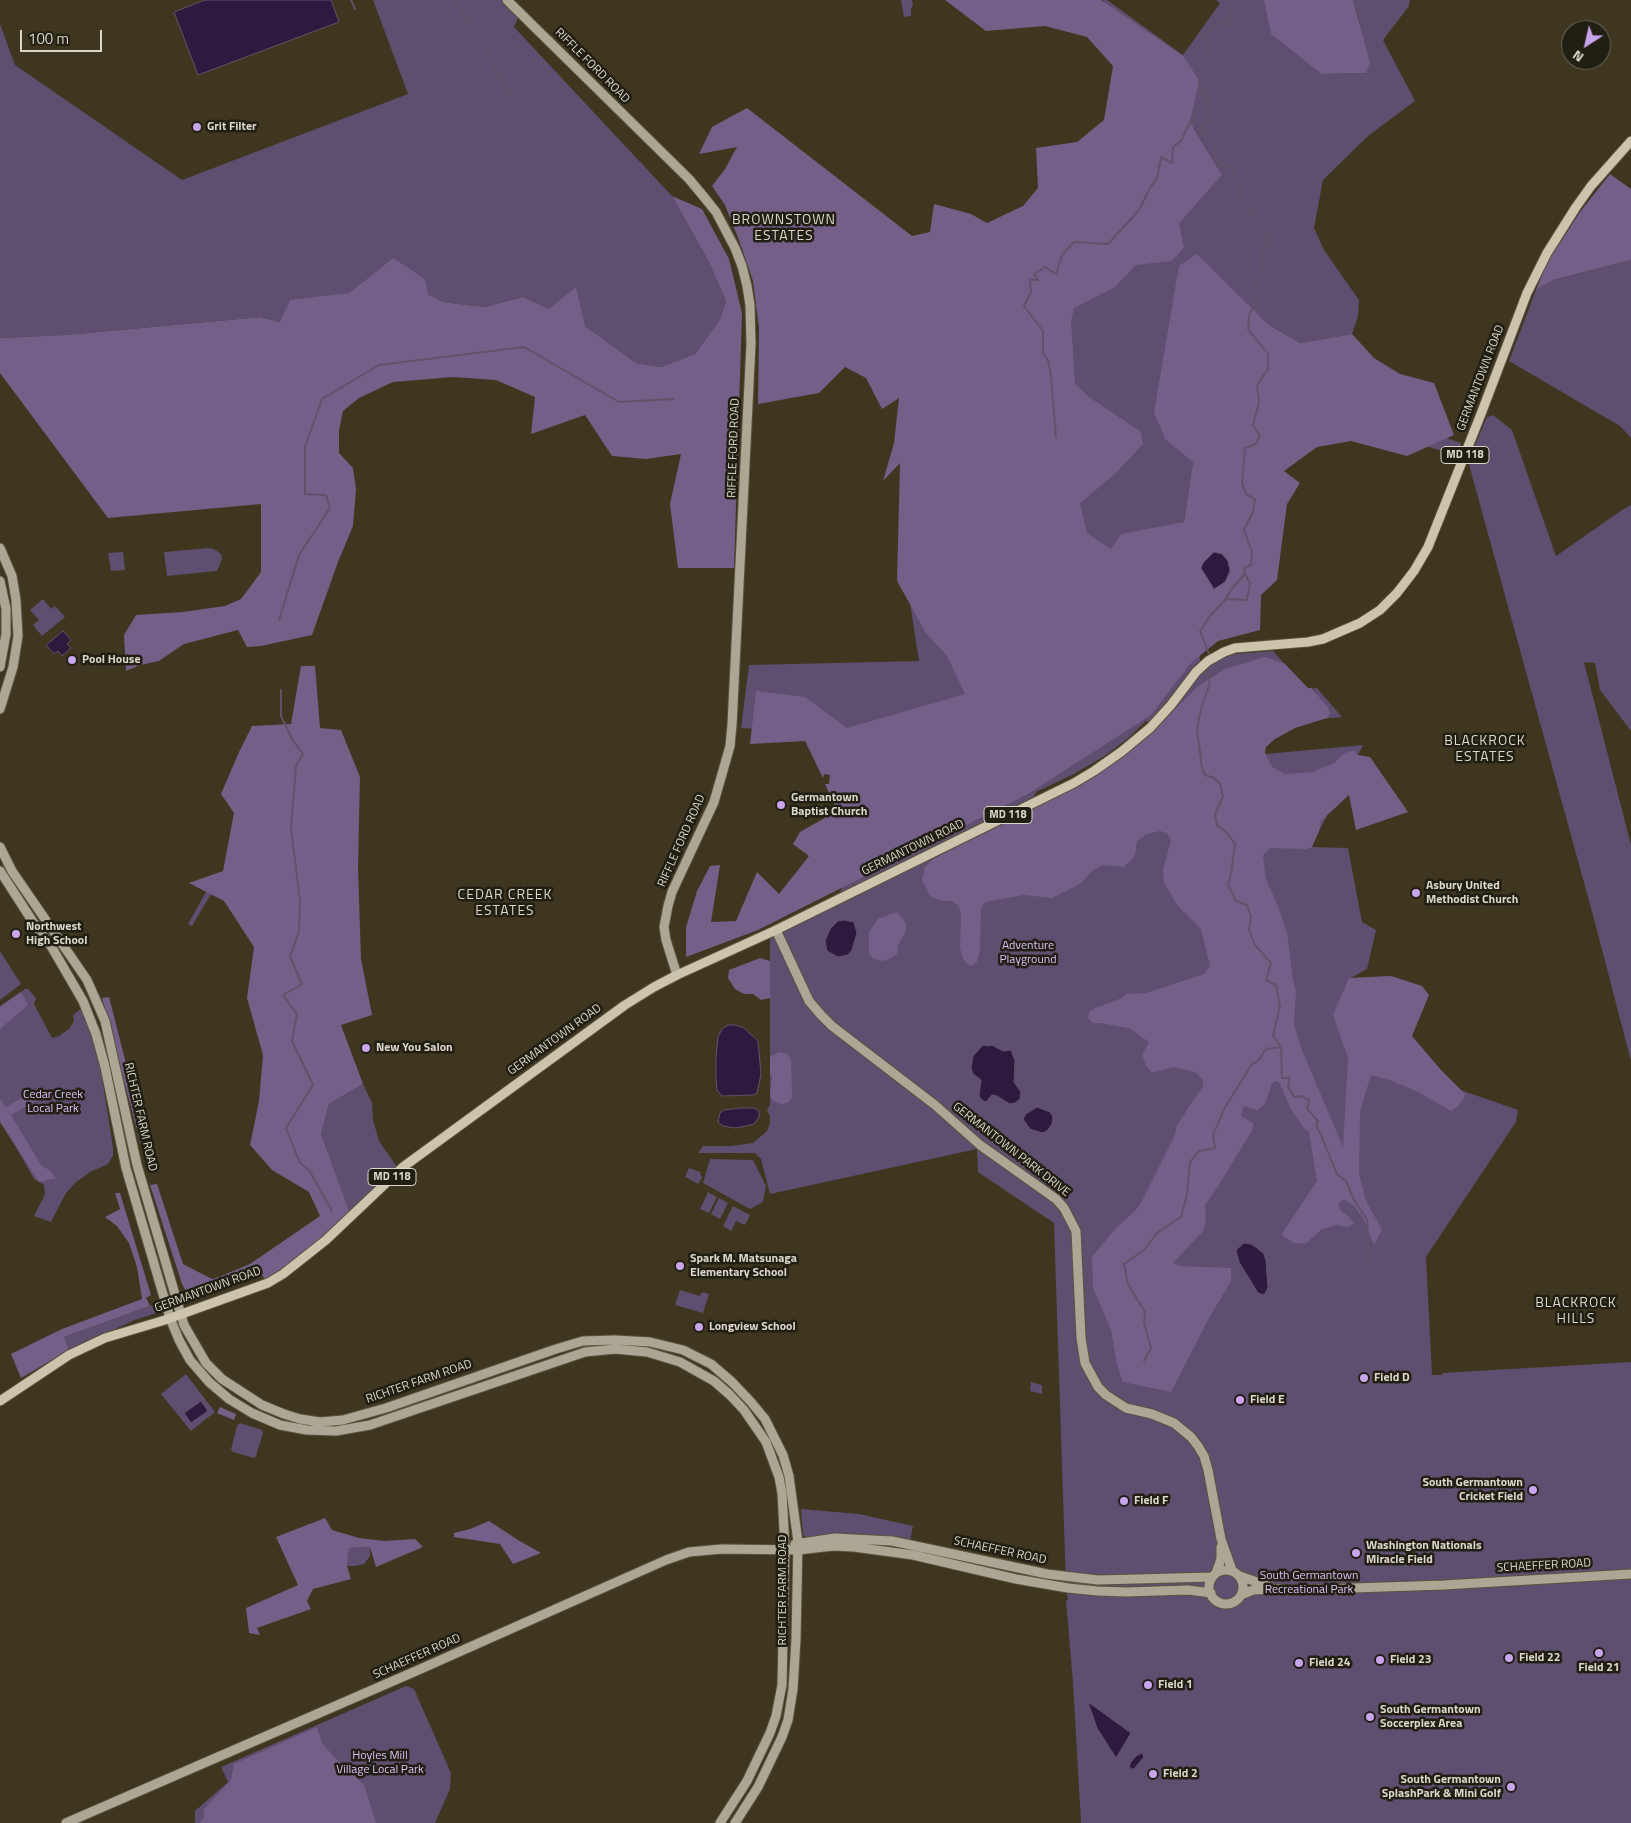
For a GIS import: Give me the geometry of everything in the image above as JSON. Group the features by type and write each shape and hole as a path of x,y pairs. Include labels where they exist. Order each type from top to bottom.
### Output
{"main road":[{"name":"GERMANTOWN ROAD","path":"0,1401 69,1355 105,1338 170,1318 268,1283 283,1274 326,1240 403,1167 595,1025 654,987 677,975 776,930 1074,783 1121,752 1150,728 1196,672 1224,652 1235,648 1324,639 1360,623 1380,610 1397,593 1414,571 1428,547 1527,293 1547,253 1591,186 1631,141"}],"street":[{"name":"RIFFLE FORD ROAD","path":"507,0 704,197 716,212 735,248 747,286 750,305 751,344 732,725 729,751 714,802 672,892 668,906 664,928 677,975"},
{"path":"0,548 12,576 16,600 18,636 13,666 0,709"},
{"path":"0,581 6,609 6,634 0,667"},
{"name":"RICHTER FARM ROAD","path":"0,847 12,871 87,980 104,1021 137,1165 184,1325 206,1363 222,1379 262,1405 300,1419 320,1422 343,1420 386,1408 583,1341 615,1340 650,1342 683,1350 711,1364 752,1402 765,1420 783,1455 788,1476 798,1546 796,1639 793,1689 788,1720 758,1787 735,1823"},
{"name":"RICHTER FARM ROAD","path":"0,871 51,946 83,1001 96,1034 105,1067 126,1168 170,1318 190,1360 209,1382 229,1399 252,1413 280,1425 308,1430 336,1431 370,1425 585,1352 615,1349 647,1352 680,1362 714,1381 730,1394 744,1410 766,1442 779,1478 782,1493 785,1548 782,1685 776,1716 770,1733 748,1781 720,1823"},
{"name":"GERMANTOWN PARK DRIVE","path":"776,930 809,1001 820,1015 934,1105 980,1145 1056,1199 1064,1208 1076,1231 1082,1345 1085,1363 1098,1387 1116,1402 1126,1408 1164,1418 1174,1423 1191,1437 1204,1456 1221,1539 1221,1559 1214,1575"},
{"path":"796,1524 806,1535 811,1538 820,1539"},
{"name":"SCHAEFFER ROAD","path":"798,1546 820,1539 855,1538 892,1541 1018,1568 1070,1577 1105,1580 1214,1575"},
{"name":"GERMANTOWN PARK DRIVE","path":"1221,1539 1236,1573"},
{"name":"SCHAEFFER ROAD","path":"66,1823 666,1560 689,1552 722,1548 833,1546 890,1551 1044,1585 1127,1592 1188,1590 1211,1594"},
{"path":"1226,1570 1236,1573 1243,1586 1241,1595 1235,1602 1223,1604 1213,1598 1210,1584 1214,1575 1226,1570"},
{"name":"SCHAEFFER ROAD","path":"1236,1573 1254,1582 1278,1589"},
{"name":"SCHAEFFER ROAD","path":"1241,1595 1253,1590 1444,1585 1631,1574"}],"green space":[{"path":"373,0 507,0 520,13 514,27 672,196 709,262 726,301 720,319 695,354 661,367 636,363 585,326 523,297 484,307 443,302 428,294 393,258 349,293 327,297 281,322 261,317 66,335 0,338 0,24 15,65 182,180 408,94"},
{"path":"901,0 912,0 911,16 904,17"},
{"name":"South Germantown Recreational Park","path":"1103,0 1107,0 1183,55 1220,3 1216,0 1347,0 1323,74 1365,73 1358,17 1353,0 1410,0 1409,6 1383,40 1415,101 1368,136 1323,180 1314,228 1324,250 1359,300 1358,316 1352,334 1300,343 1269,325 1197,255 1336,400 1461,443 1459,457 1329,413 1193,462 1184,522 1176,524 1202,670 1217,660 1234,654 1273,651 1307,689 1317,688 1342,717 1268,724 1222,758 1363,745 1311,847 1348,848 1362,922 1376,930 1367,969 1349,979 1349,1051 1518,1110 1516,1122 1426,1257 1432,1375 1631,1362 1631,1823 1081,1823 1066,1600 1068,1600 1066,1588 1054,1223 978,1172 977,1149 770,1194 761,1159 755,1153 698,1153 703,1146 731,1146 753,1143 767,1131 770,1123 770,1116 767,1110 770,1105 770,936 838,896 862,848 813,732 741,728 749,665 919,661 909,597 1044,199 1127,100","holes":["1194,128 1222,175 1179,224","1163,720 1142,742 1111,765 1072,789 1028,809 1036,792 1072,775 1103,757 1126,740 1146,721 1156,726"]},
{"path":"1631,260 1631,438 1620,426 1509,361 1536,290 1553,280"},
{"path":"1493,415 1512,430 1556,556 1631,505 1631,731 1600,690 1595,663 1584,662 1631,845 1631,1061 1594,919 1468,461 1487,417"},
{"path":"209,548 221,554 222,559 217,571 167,576 164,552"},
{"path":"123,552 125,570 111,571 108,553"},
{"path":"43,599 51,609 55,606 65,617 42,636 33,625 39,620 30,610"},
{"path":"206,892 211,894 192,926 188,924"},
{"path":"0,951 21,984 0,1000"},
{"name":"Cedar Creek Local Park","path":"25,989 28,989 36,998 34,1004 52,1038 59,1036 69,1029 74,1021 73,1015 82,1008 99,1060 113,1147 113,1156 108,1164 90,1172 75,1183 66,1193 51,1222 34,1216 45,1194 44,1185 34,1179 0,1119 0,1006"},
{"path":"363,1084 372,1103 373,1120 379,1141 397,1167 350,1213 321,1134 329,1104"},
{"path":"710,1159 753,1160 766,1186 763,1202 750,1209 703,1183"},
{"path":"689,1168 700,1172 702,1178 698,1184 685,1177"},
{"path":"708,1192 717,1197 709,1213 700,1209"},
{"path":"719,1198 728,1203 720,1219 711,1214"},
{"path":"733,1206 750,1215 745,1225 736,1221 731,1231 723,1226"},
{"path":"680,1290 700,1296 702,1292 709,1294 703,1313 675,1305"},
{"path":"156,1304 159,1312 135,1320 69,1350 64,1337"},
{"path":"186,1374 215,1412 191,1431 161,1394"},
{"path":"1031,1382 1042,1385 1042,1394 1030,1391"},
{"path":"240,1423 262,1430 263,1433 254,1458 233,1452 231,1449 237,1426"},
{"path":"801,1509 859,1514 913,1526 909,1547 901,1551 810,1541 803,1535"},
{"path":"370,1547 370,1556 364,1564 347,1566 349,1548"},
{"name":"Hoyles Mill Village Local Park","path":"406,1686 414,1689 451,1773 450,1789 435,1823 195,1823 195,1811 228,1782 221,1767"}],"shaded area":[{"path":"205,0 331,0 339,22 198,75 174,12"},
{"path":"945,0 1101,0 1183,56 1199,80 1190,122 1222,175 1179,224 1184,247 1172,261 1136,265 1115,287 1074,308 1071,321 1075,384 1089,397 1141,432 1143,444 1115,474 1080,503 1087,533 1111,549 1121,534 1184,522 1193,462 1166,440 1154,413 1178,271 1180,265 1197,254 1269,325 1300,343 1352,334 1374,358 1400,374 1434,383 1454,435 1407,456 1351,441 1317,447 1284,471 1300,483 1287,504 1277,580 1261,595 1260,630 1218,641 1191,663 1151,715 1028,794 758,930 686,957 686,927 697,891 710,866 720,865 711,922 736,921 757,872 779,894 809,856 793,844 800,832 837,811 825,784 829,784 830,775 824,774 823,778 805,741 750,744 756,691 805,697 847,728 965,694 947,656 926,633 897,581 900,463 883,481 894,443 899,398 882,409 866,378 845,367 819,393 758,404 759,328 753,281 725,205 712,186 725,169 737,147 699,154 712,127 747,108 912,236 930,232 934,204 971,214 987,223 1023,206 1038,188 1036,148 1077,142 1104,120 1113,66 1087,37 1045,26 986,31"},
{"path":"1264,0 1353,0 1370,63 1366,73 1322,74 1271,34"},
{"path":"1610,174 1631,189 1631,260 1553,280 1536,290 1547,263 1580,212"},
{"path":"672,196 702,209 729,259 742,313 734,568 678,568 670,504 681,454 646,459 612,456 585,415 531,434 535,397 496,380 453,377 393,382 359,398 343,411 339,430 339,453 353,468 356,489 353,526 312,635 261,646 247,647 238,630 184,644 159,661 140,665 126,671 124,635 136,615 183,612 225,606 241,599 261,572 261,504 108,518 0,373 0,338 66,335 261,317 280,322 290,300 349,293 393,258 425,279 428,294 443,302 484,307 523,297 549,309 576,287 585,326 636,363 661,367 695,354 720,319 726,301 709,262"},
{"path":"1214,552 1222,554 1228,561 1230,571 1225,582 1214,589 1201,568 1203,563"},
{"path":"63,631 71,640 67,644 71,648 62,656 58,651 54,654 46,645"},
{"path":"1265,657 1285,664 1308,688 1311,688 1328,707 1330,713 1327,718 1295,728 1275,739 1266,747 1265,753 1272,767 1285,774 1313,772 1334,763 1345,753 1353,750 1358,755 1370,757 1408,812 1356,830 1349,795 1321,821 1312,847 1307,849 1270,848 1263,855 1266,879 1287,932 1296,991 1294,1024 1301,1048 1343,1147 1348,1058 1333,1015 1349,978 1391,976 1422,986 1429,995 1412,1036 1441,1070 1465,1094 1458,1106 1451,1111 1418,1092 1390,1080 1371,1075 1360,1111 1359,1174 1366,1201 1382,1230 1374,1245 1363,1218 1354,1206 1344,1199 1338,1204 1340,1210 1354,1224 1348,1227 1337,1225 1322,1229 1305,1244 1294,1243 1281,1235 1317,1181 1309,1132 1291,1109 1280,1084 1276,1081 1272,1083 1265,1104 1257,1110 1243,1106 1241,1116 1253,1123 1253,1129 1205,1205 1204,1230 1173,1263 1179,1266 1231,1268 1231,1281 1209,1318 1171,1392 1123,1382 1117,1365 1111,1330 1093,1288 1092,1257 1116,1228 1136,1210 1143,1199 1175,1135 1177,1125 1203,1086 1203,1080 1195,1072 1173,1067 1152,1073 1146,1066 1142,1055 1149,1042 1129,1028 1093,1023 1088,1018 1089,1012 1093,1009 1122,998 1127,994 1146,993 1204,974 1210,966 1201,929 1178,906 1164,883 1163,870 1171,840 1167,833 1160,831 1147,834 1137,841 1135,855 1123,867 1102,865 1091,872 1080,884 1052,898 1024,895 985,902 981,909 980,950 977,962 973,966 968,965 963,959 960,948 961,915 959,906 952,901 941,901 930,896 922,880 925,867 932,860 993,827 1089,780 1125,755 1150,735 1197,687 1225,669"},
{"path":"301,666 315,666 320,728 341,730 360,777 358,868 361,959 372,1015 341,1025 363,1084 329,1104 321,1134 350,1213 310,1249 266,1281 260,1272 190,1299 182,1284 150,1185 157,1184 183,1264 212,1279 250,1264 320,1216 309,1192 272,1170 250,1145 259,1101 263,1055 247,998 254,947 224,901 189,883 223,871 234,813 221,794 252,726 291,724"},
{"path":"896,912 906,924 906,931 898,945 897,954 883,961 874,959 869,954 869,932 878,919"},
{"path":"838,921 854,922 857,933 852,950 848,955 838,957 827,951 825,941 830,929"},
{"path":"760,958 770,961 770,998 761,1000 753,994 744,994 735,989 728,978 729,970"},
{"path":"21,992 28,1005 0,1029 0,1007"},
{"path":"109,997 147,1145 141,1145 102,998"},
{"path":"728,1025 744,1028 758,1041 761,1074 757,1093 753,1095 723,1096 717,1090 716,1057 718,1037 722,1029"},
{"path":"983,1045 992,1045 1003,1051 1011,1050 1015,1061 1014,1082 1021,1092 1020,1099 1015,1103 1010,1104 992,1095 986,1102 979,1096 981,1080 973,1074 971,1068 973,1056"},
{"path":"779,1052 787,1054 791,1059 792,1096 791,1100 787,1103 781,1104 773,1101 770,1096 772,1077 770,1074 770,1057"},
{"path":"41,1087 46,1095 11,1115 41,1165 56,1178 39,1182 0,1122 0,1099 6,1107"},
{"path":"1037,1107 1050,1112 1053,1117 1052,1124 1047,1131 1042,1133 1030,1129 1023,1119 1026,1114"},
{"path":"754,1108 759,1111 759,1117 755,1123 735,1128 723,1126 718,1122 720,1113 724,1110"},
{"path":"115,1193 120,1193 151,1295 146,1298 150,1306 64,1337 69,1350 21,1378 11,1354 62,1329 142,1299 137,1267 129,1243 117,1226 105,1217 120,1209"},
{"path":"1244,1243 1251,1244 1264,1254 1268,1288 1264,1295 1258,1293 1239,1262 1236,1250"},
{"path":"201,1401 208,1411 191,1423 184,1413"},
{"path":"220,1407 236,1414 234,1420 217,1413"},
{"path":"325,1518 332,1530 359,1538 384,1541 415,1539 423,1547 376,1567 370,1547 349,1548 347,1566 351,1579 313,1589 307,1601 311,1609 257,1628 260,1635 249,1633 246,1608 298,1585 276,1537"},
{"path":"489,1521 541,1553 513,1564 500,1544 454,1537 454,1533"},
{"path":"1088,1702 1131,1733 1116,1758 1097,1728"},
{"path":"317,1727 322,1743 364,1785 376,1823 199,1823 204,1818 204,1809 231,1780 234,1764"},
{"path":"1142,1753 1144,1757 1134,1769 1129,1767 1136,1756"}],"waterway":[{"path":"351,0 355,9"},
{"path":"455,0 485,49 512,101"},
{"path":"1209,654 1200,631 1210,616 1226,599 1247,600 1250,583 1244,568 1251,565 1252,552 1244,530 1253,512 1255,499 1247,495 1242,484 1245,448 1256,444 1260,436 1253,425 1259,402 1257,385 1268,369 1268,354 1248,329 1249,315 1259,297 1255,290 1262,270 1263,248 1267,247 1270,239 1245,202 1233,169 1218,162 1215,152 1217,141 1213,136 1201,132 1201,126 1210,118 1209,99 1199,88 1200,72 1212,65 1211,53 1204,36 1219,22 1230,25 1231,0"},
{"path":"1056,437 1051,376 1048,360 1043,353 1043,331 1024,306 1031,292 1030,280 1038,280 1034,274 1045,267 1056,274 1062,255 1074,242 1108,244 1139,210 1151,186 1157,179 1161,157 1172,163 1173,147 1181,141 1196,109 1209,99"},
{"path":"279,620 299,555 330,508 326,495 305,494 305,447 322,399 379,365 524,347 619,402 674,399"},
{"path":"1226,599 1230,591 1245,574"},
{"path":"1205,668 1210,683 1201,709 1197,730 1202,768 1205,775 1214,778 1220,784 1223,796 1215,815 1217,825 1227,833 1235,844 1228,884 1236,901 1247,905 1251,916 1249,930 1255,945 1271,963 1266,980 1276,985 1280,1006 1273,1036 1281,1047 1282,1078 1290,1078 1288,1087 1294,1097 1301,1096 1309,1100 1307,1109 1318,1121 1316,1125 1337,1174 1346,1181 1354,1200 1367,1220 1371,1275 1381,1281"},
{"path":"281,690 281,716 292,739 303,754 296,766 291,828 300,901 299,931 290,957 302,984 283,995 297,1014 292,1041 313,1085 286,1128 300,1163 309,1170 332,1211"},
{"path":"1144,1361 1151,1348 1144,1323 1145,1312 1128,1284 1124,1264 1144,1250 1157,1233 1181,1217 1187,1194 1190,1162 1199,1151 1215,1148 1213,1135 1224,1109 1252,1064 1258,1061 1266,1049 1281,1047"},
{"path":"1437,1798 1444,1806"}],"place":[{"name":"Grit Filter","path":"197,127"},
{"name":"Pool House","path":"72,660"},
{"name":"Germantown Baptist Church","path":"781,805"},
{"name":"Asbury United Methodist Church","path":"1416,893"},
{"name":"Northwest High School","path":"16,934"},
{"name":"New You Salon","path":"366,1048"},
{"name":"Spark M. Matsunaga Elementary School","path":"680,1266"},
{"name":"Longview School","path":"699,1327"},
{"name":"Field D","path":"1364,1378"},
{"name":"Field E","path":"1240,1400"},
{"name":"South Germantown Cricket Field","path":"1533,1490"},
{"name":"Field F","path":"1124,1501"},
{"name":"Washington Nationals Miracle Field","path":"1356,1553"},
{"name":"Field 21","path":"1599,1653"},
{"name":"Field 22","path":"1509,1658"},
{"name":"Field 23","path":"1380,1660"},
{"name":"Field 24","path":"1299,1663"},
{"name":"Field 1","path":"1148,1685"},
{"name":"South Germantown Soccerplex Area","path":"1370,1717"},
{"name":"Field 2","path":"1153,1774"},
{"name":"South Germantown SplashPark & Mini Golf","path":"1511,1787"}],"district":[{"name":"BROWNSTOWN ESTATES","path":"784,230"},
{"name":"BLACKROCK ESTATES","path":"1485,750"},
{"name":"CEDAR CREEK ESTATES","path":"505,904"},
{"name":"BLACKROCK HILLS","path":"1576,1312"}],"park label":[{"name":"Adventure Playground","path":"1028,953"}]}
